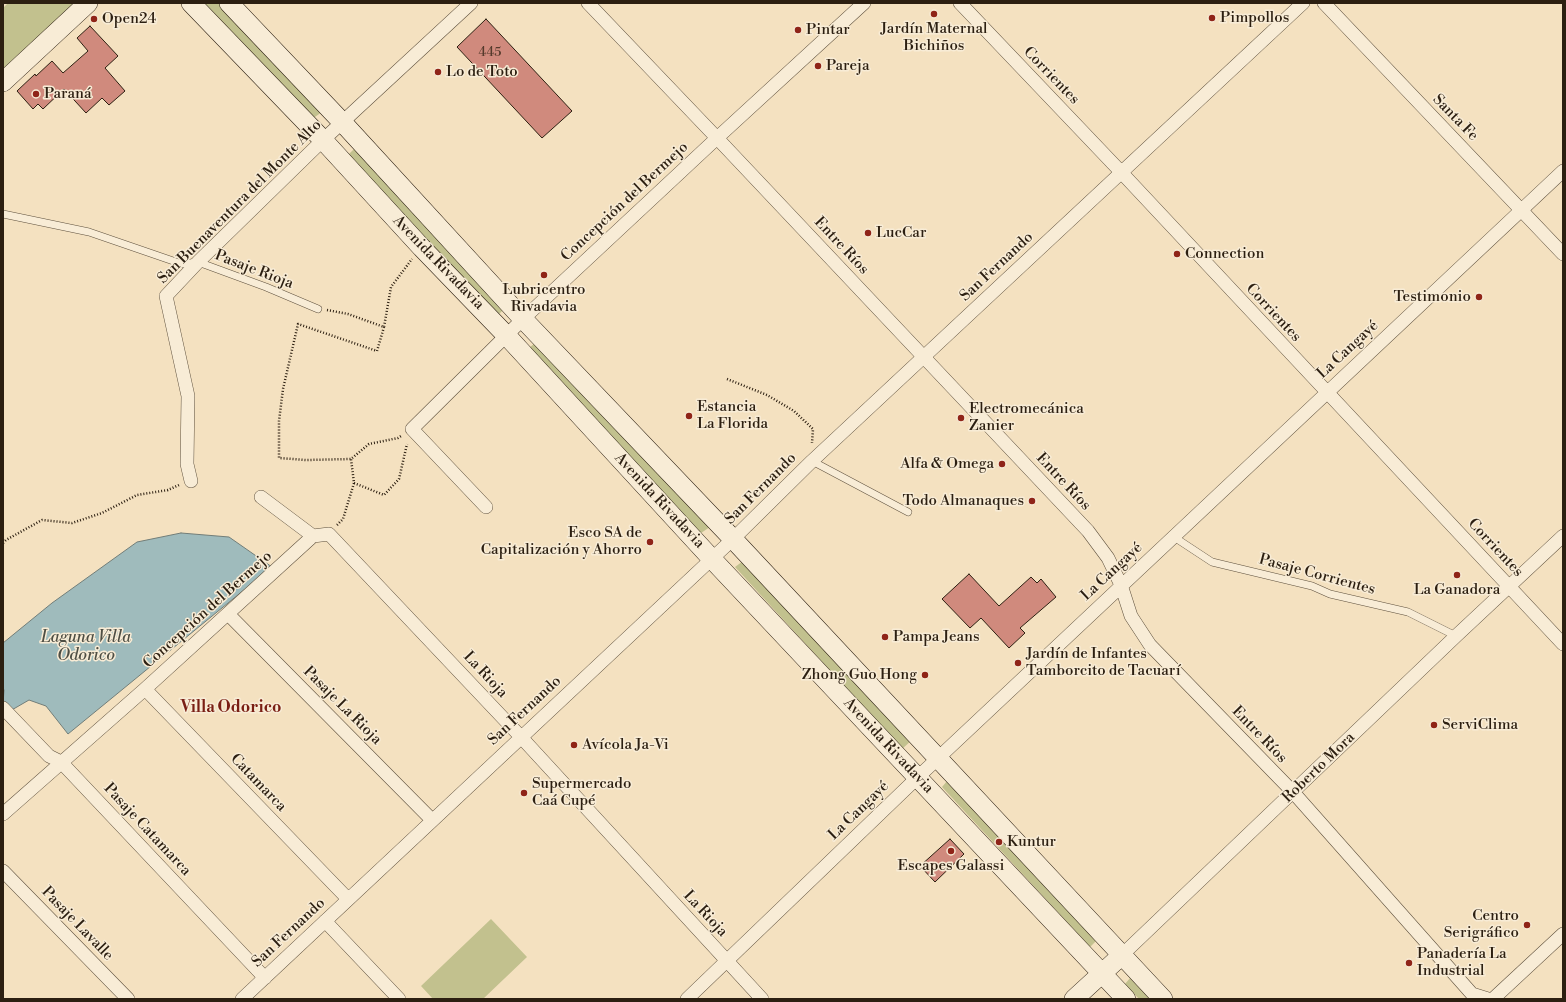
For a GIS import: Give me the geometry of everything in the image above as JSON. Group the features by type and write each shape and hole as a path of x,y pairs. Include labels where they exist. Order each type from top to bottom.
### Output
{"street":[{"path":"3,82 88,3"},
{"name":"Avenida Rivadavia","path":"191,3 323,140 422,248 506,335 711,558 1126,999"},
{"name":"Avenida Rivadavia","path":"229,3 523,319 733,539 1163,999"},
{"name":"San Buenaventura del Monte Alto","path":"191,480 188,464 188,396 166,296 198,262 323,140 471,3"},
{"name":"Entre Ríos","path":"588,3 1088,531 1108,558 1121,585 1131,616 1150,645 1293,792 1470,997 1488,999"},
{"name":"Concepción del Bermejo","path":"412,428 523,319 864,3"},
{"name":"Corrientes","path":"960,3 1121,172 1326,393 1563,644"},
{"name":"San Fernando","path":"242,999 733,539 812,461 1304,3"},
{"name":"Santa Fe","path":"1324,3 1563,254"},
{"name":"La Cangayé","path":"687,999 938,757 1563,171"},
{"path":"412,428 486,507"},
{"path":"261,497 313,536 330,534"},
{"name":"La Rioja","path":"330,534 521,737 762,999"},
{"name":"Concepción del Bermejo","path":"3,814 145,689 313,536"},
{"name":"Roberto Mora","path":"1074,999 1563,536"},
{"name":"Pasaje La Rioja","path":"228,614 432,820"},
{"name":"Catamarca","path":"145,689 348,899"},
{"name":"Pasaje Catamarca","path":"3,708 49,756 61,762 265,978"},
{"name":"Pasaje Lavalle","path":"3,870 128,999"},
{"path":"325,921 399,999"},
{"path":"1493,999 1563,934"}],"lane":[{"name":"Pasaje Rioja","path":"3,214 89,232 182,264 198,262 266,287 318,309"},
{"path":"812,461 908,512"},
{"name":"Pasaje Corrientes","path":"1174,537 1212,562 1312,586 1330,594 1408,612 1456,636"}],"path":[{"path":"412,428 398,438 369,444 351,459 306,460 280,458 279,421 283,389 298,324 377,351 384,327 391,287 406,264 422,248"},
{"path":"318,309 348,314 384,327"},
{"path":"727,379 767,395 794,410 812,429 812,461"},
{"path":"354,482 384,495 399,479 412,428"},
{"path":"330,534 343,519 354,482 351,459"},
{"path":"3,543 42,520 72,523 102,513 138,496 168,490 191,480"}],"shaded area":[{"path":"8,3 75,3 3,71 3,8"},
{"path":"201,3 221,3 322,112 312,119"},
{"path":"354,149 504,309 499,314 346,157"},
{"path":"534,344 710,527 701,533 530,350 530,347"},
{"path":"743,561 912,740 902,749 735,567"},
{"path":"947,781 1097,940 1090,947 942,787"},
{"path":"491,919 527,957 483,999 433,999 421,986"},
{"path":"1130,978 1150,999 1139,999 1125,984"}],"water":[{"name":"Laguna Villa Odorico","path":"181,533 229,537 272,567 68,734 46,706 29,700 10,711 3,704 3,643 52,603 137,542"}],"building":[{"path":"486,19 572,111 542,138 457,47"},
{"path":"90,26 118,56 105,68 125,91 109,105 102,98 86,113 64,89 43,109 38,104 33,109 17,91 52,61 63,73 88,51 77,38"},
{"path":"969,574 999,606 1031,577 1037,583 1041,579 1056,597 1020,628 1025,633 1009,648 981,618 970,628 942,599"},
{"path":"950,839 964,854 935,882 920,866"}],"place":[{"name":"Jardín Maternal Bichiños","path":"934,14"},
{"name":"Pimpollos","path":"1212,18"},
{"name":"Open24","path":"94,19"},
{"name":"Pintar","path":"798,30"},
{"name":"Pareja","path":"818,66"},
{"name":"Lo de Toto","path":"438,72"},
{"name":"Paraná","path":"36,94"},
{"name":"LucCar","path":"868,233"},
{"name":"Connection","path":"1177,254"},
{"name":"Lubricentro Rivadavia","path":"544,275"},
{"name":"Testimonio","path":"1479,297"},
{"name":"Estancia La Florida","path":"689,416"},
{"name":"Electromecánica Zanier","path":"961,418"},
{"name":"Alfa & Omega","path":"1002,464"},
{"name":"Todo Almanaques","path":"1032,501"},
{"name":"Esco SA de Capitalización y Ahorro","path":"650,542"},
{"name":"La Ganadora","path":"1457,575"},
{"name":"Pampa Jeans","path":"885,637"},
{"name":"Jardín de Infantes Tamborcito de Tacuarí","path":"1018,663"},
{"name":"Zhong Guo Hong","path":"925,675"},
{"name":"ServiClima","path":"1434,725"},
{"name":"Avícola Ja-Vi","path":"574,745"},
{"name":"Supermercado Caá Cupé","path":"524,793"},
{"name":"Kuntur","path":"999,842"},
{"name":"Escapes Galassi","path":"951,851"},
{"name":"Centro Serigráfico","path":"1527,925"},
{"name":"Panadería La Industrial","path":"1409,963"}],"district":[{"name":"Villa Odorico","path":"231,708"}]}
